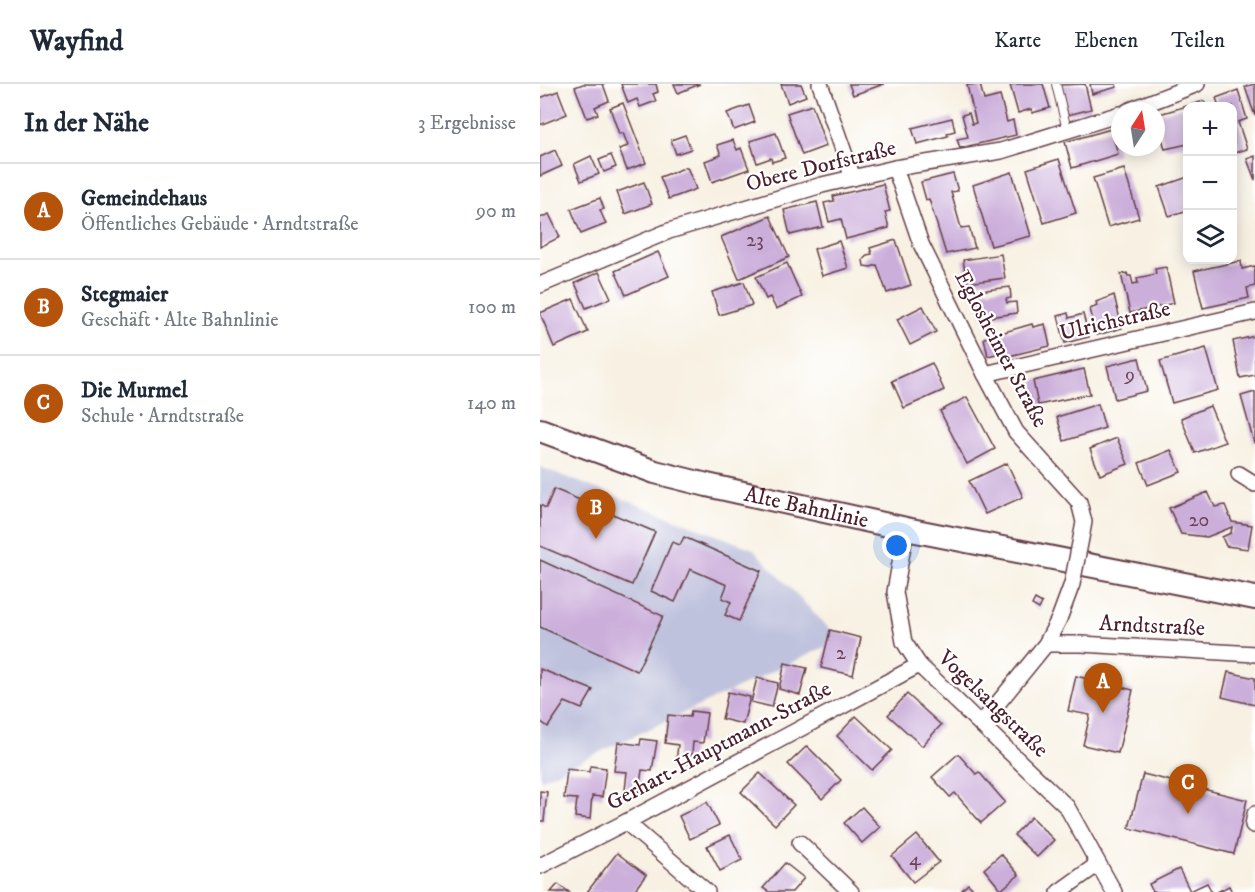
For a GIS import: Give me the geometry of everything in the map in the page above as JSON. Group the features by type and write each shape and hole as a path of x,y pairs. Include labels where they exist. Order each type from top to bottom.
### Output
{"street":[{"path":"820,84 853,178"},
{"path":"1151,102 1197,84"},
{"name":"Obere Dorfstraße","path":"540,285 669,231 822,185 895,168 1000,151 1111,117"},
{"name":"Eglosheimer Straße","path":"895,168 921,244 985,374 1016,432 1078,502 1084,522 1072,584 1059,619 1046,644 981,724"},
{"name":"Ulrichstraße","path":"985,374 1255,312"},
{"name":"Alte Bahnlinie","path":"540,430 655,472 906,530 1255,598"},
{"path":"1239,474 1255,484"},
{"name":"Vogelsangstraße","path":"906,530 895,592 904,642 919,665 1067,807 1114,892"},
{"name":"Arndtstraße","path":"1046,644 1255,654"},
{"name":"Gerhart-Hauptmann-Straße","path":"540,866 919,665"},
{"path":"626,822 707,892"},
{"path":"800,843 851,892"},
{"path":"1059,892 1098,864"}],"lane":[{"path":"1056,84 1067,130"}],"shaded area":[{"path":"540,467 753,549 840,640 540,780"}],"building":[{"path":"583,84 603,84 609,101 595,107 598,114 587,118 575,87"},
{"path":"621,84 656,84 658,92 653,94 656,101 640,107 637,99 628,103"},
{"path":"674,84 700,84 678,93"},
{"path":"781,84 801,84 806,96 788,103"},
{"path":"849,84 884,84 853,95"},
{"path":"980,84 984,100 1000,96 1007,122 1013,120 1016,135 960,148 957,139 968,137 962,115 969,113 972,124 976,123 967,85"},
{"path":"1043,84 1050,108 1032,113 1031,109 1018,113 1010,85"},
{"path":"1085,84 1091,109 1068,115 1060,85"},
{"path":"1090,84 1116,84 1117,87 1092,94"},
{"path":"1255,84 1255,116 1245,87"},
{"path":"1238,90 1247,119 1238,122 1247,149 1237,152 1237,102 1218,102 1216,98"},
{"path":"558,91 567,114 540,125 540,98"},
{"path":"623,103 646,163 627,170 619,149 628,146 623,133 619,134 610,108"},
{"path":"749,105 755,122 734,130 727,113"},
{"path":"812,105 826,146 802,155 787,113"},
{"path":"1183,107 1183,145 1165,149 1165,112"},
{"path":"952,118 955,131 947,133 948,136 917,144 912,128"},
{"path":"1111,129 1111,156 1072,168 1065,142"},
{"path":"776,133 785,158 772,162 771,158 757,163 750,141"},
{"path":"685,135 691,149 676,154 671,140"},
{"path":"733,140 737,150 741,148 749,169 712,182 705,161 721,155 717,145"},
{"path":"555,150 562,166 540,176 540,157"},
{"path":"611,155 616,167 604,172 599,160"},
{"path":"591,156 599,174 581,181 574,164"},
{"path":"1255,156 1255,180 1247,159"},
{"path":"1059,159 1076,213 1044,223 1027,169"},
{"path":"687,167 696,189 669,199 660,177"},
{"path":"1124,169 1139,218 1108,227 1093,178"},
{"path":"1012,172 1031,236 991,246 973,185"},
{"path":"953,174 958,191 951,192 961,228 969,227 975,248 946,254 929,199 926,200 921,182"},
{"path":"1183,179 1183,212 1169,216 1159,187"},
{"path":"644,182 652,204 625,214 617,192"},
{"path":"883,184 890,211 885,212 889,228 846,239 841,219 829,222 824,203 834,201 833,196"},
{"path":"600,198 604,209 600,210 606,224 581,234 571,209"},
{"path":"817,202 823,227 790,235 784,210"},
{"path":"549,214 560,237 540,247 540,218"},
{"path":"770,216 789,257 739,279 721,237"},
{"path":"896,240 911,285 887,293 877,265 864,266 863,260 867,255 872,254 870,248"},
{"path":"839,241 848,268 822,276 814,249"},
{"path":"658,252 669,276 626,295 615,271"},
{"path":"1001,254 1005,278 967,283 963,260"},
{"path":"1241,261 1242,269 1255,266 1255,286 1247,288 1249,298 1203,308 1194,271 1237,264"},
{"path":"787,263 802,297 776,309 770,297 766,299 756,277"},
{"path":"1166,267 1174,303 1130,313 1121,274 1127,273 1131,276 1133,284 1138,283 1137,278 1156,274 1155,269"},
{"path":"599,272 611,298 586,308 575,283"},
{"path":"744,282 752,305 719,315 712,292"},
{"path":"1010,287 1011,298 1006,299 1007,303 1016,302 1017,313 982,318 978,291"},
{"path":"1114,295 1122,328 1097,335 1090,309 1097,306 1096,302"},
{"path":"573,299 588,332 554,347 540,313"},
{"path":"923,306 936,332 910,345 897,319"},
{"path":"1068,313 1069,318 1083,314 1089,337 1065,343 1058,316"},
{"path":"1032,324 1033,327 1045,324 1050,346 1005,357 1004,352 988,356 984,338"},
{"path":"1255,336 1255,375 1240,378 1233,341"},
{"path":"1206,348 1218,390 1172,403 1160,361"},
{"path":"1139,358 1147,391 1115,399 1107,366"},
{"path":"932,363 944,390 904,408 892,381"},
{"path":"1084,369 1090,394 1038,405 1033,381"},
{"path":"1255,392 1255,443 1254,443 1241,396"},
{"path":"967,397 995,449 967,464 940,411"},
{"path":"1098,404 1105,428 1064,441 1057,417"},
{"path":"1210,406 1225,442 1195,453 1181,418"},
{"path":"1117,438 1128,464 1100,475 1090,449"},
{"path":"1171,450 1181,472 1148,485 1139,463"},
{"path":"1007,463 1023,497 985,514 969,481"},
{"path":"554,489 655,532 632,585 540,546 540,505 546,508"},
{"path":"1208,492 1215,507 1225,505 1232,522 1252,525 1248,549 1226,546 1222,537 1231,533 1232,527 1207,537 1181,534 1169,508"},
{"path":"684,537 761,571 739,621 725,615 731,602 722,598 727,585 690,569 675,602 651,591 672,542 680,545"},
{"path":"540,560 663,616 637,671 540,627"},
{"path":"1035,599 1042,603 1039,609 1032,605"},
{"path":"830,630 861,638 853,675 821,668"},
{"path":"785,663 807,668 800,695 779,689"},
{"path":"540,669 593,690 582,709 565,702 548,727 540,721"},
{"path":"1228,672 1255,678 1255,705 1222,697"},
{"path":"1076,676 1133,690 1118,753 1083,745 1090,715 1068,711"},
{"path":"757,678 778,683 772,707 751,702"},
{"path":"728,692 750,697 743,724 722,719"},
{"path":"907,694 941,725 922,746 888,715"},
{"path":"691,711 707,713 703,743 693,742 691,764 676,762 678,745 665,743 668,715 690,717"},
{"path":"856,716 892,750 872,770 837,736"},
{"path":"641,739 657,741 652,771 642,770 639,792 625,790 627,772 614,771 618,742 640,745"},
{"path":"807,746 841,780 822,799 788,764"},
{"path":"958,754 976,774 979,772 1005,802 981,823 955,793 950,797 932,777"},
{"path":"590,766 606,768 602,797 592,796 590,819 575,817 577,799 564,798 567,769 589,772"},
{"path":"760,773 794,805 775,825 741,792"},
{"path":"1143,774 1247,800 1234,854 1129,828"},
{"path":"540,791 547,792 544,821 540,821"},
{"path":"707,802 719,825 690,839 679,816"},
{"path":"862,807 880,827 862,843 844,823"},
{"path":"1031,817 1054,840 1037,857 1014,835"},
{"path":"730,835 742,860 720,871 707,846"},
{"path":"917,835 939,862 913,882 892,856"},
{"path":"617,853 646,875 633,892 587,892"},
{"path":"1001,854 1019,875 1001,890 984,869"},
{"path":"785,863 804,878 792,892 769,892 763,888"},
{"path":"1179,869 1190,891 1207,883 1212,892 1153,892 1149,884"},
{"path":"558,884 569,892 551,892"},
{"path":"968,884 976,892 960,892"},
{"path":"1229,886 1232,892 1217,892"}],"place":[{"name":"Stegmaier","path":"596,539"},
{"name":"Gemeindehaus","path":"1103,713"},
{"name":"Die Murmel","path":"1188,814"}]}
